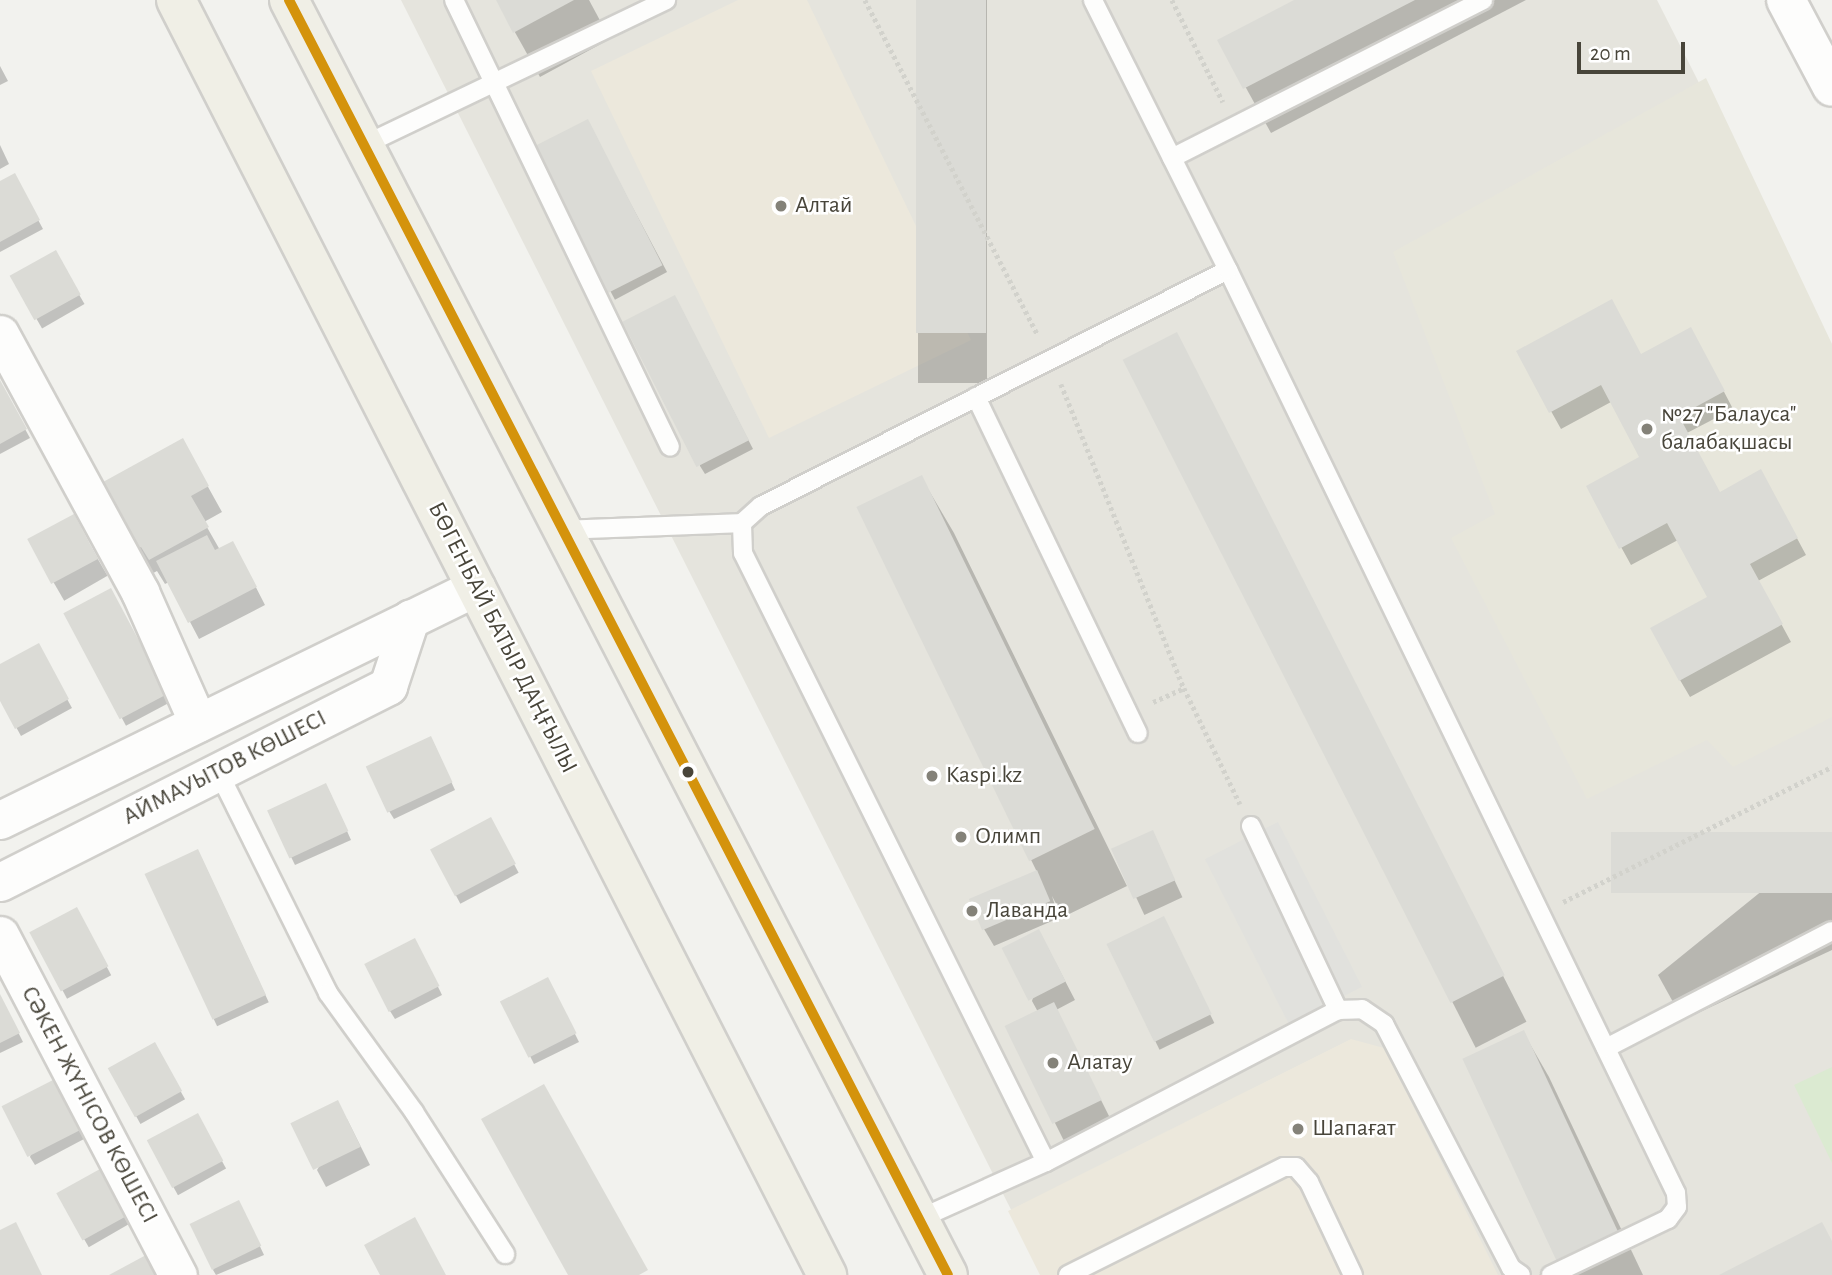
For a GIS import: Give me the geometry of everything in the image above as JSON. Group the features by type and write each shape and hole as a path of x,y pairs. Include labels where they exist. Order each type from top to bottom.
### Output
{"main road":[{"name":"БӨГЕНБАЙ БАТЫР ДАҢҒЫЛЫ","path":"176,0 827,1275"},
{"path":"289,0 948,1275"}],"street":[{"path":"1786,0 1832,87"},
{"path":"0,334 140,592 198,723"},
{"name":"АЙМАУЫТОВ КӨШЕСІ","path":"0,820 476,587"},
{"name":"АЙМАУЫТОВ КӨШЕСІ","path":"0,882 388,685 410,619"},
{"name":"СӘКЕН ЖҮНІСОВ КӨШЕСІ","path":"0,935 178,1275"}],"lane":[{"path":"454,0 670,446"},
{"path":"364,145 495,83 642,5 666,0"},
{"path":"1093,0 1228,270 1676,1193 1677,1208 1668,1219 1550,1275"},
{"path":"1172,158 1483,0"},
{"path":"563,530 743,523 761,506 1228,270"},
{"path":"976,397 1138,733"},
{"path":"743,523 743,553 1046,1162"},
{"path":"218,771 328,993 414,1112 505,1254"},
{"path":"1251,826 1338,1010"},
{"path":"1606,1048 1832,931"},
{"path":"919,1219 1046,1162 1338,1010 1362,1009 1384,1024 1511,1268 1521,1275"},
{"path":"1068,1275 1284,1167 1296,1167 1309,1182 1353,1275"}],"path":[{"path":"865,0 1051,359 1184,688 1251,826"},
{"path":"1172,0 1236,126"},
{"path":"1540,914 1832,767"}],"shaded area":[{"path":"401,0 1657,0 1832,345 1832,1275 1044,1275"},
{"name":"Алтай","path":"738,0 807,0 971,340 769,438 591,71"},
{"name":"№27 \"Балауса\" балабақшасы","path":"1706,78 1832,344 1832,717 1733,767 1707,740 1587,799 1451,538 1495,514 1393,252"},
{"path":"1278,822 1362,987 1289,1024 1205,859"},
{"name":"Шапағат","path":"1351,1039 1384,1048 1498,1275 1040,1275 1008,1211"}],"green space":[{"path":"1832,1067 1832,1163 1794,1085"}],"building":[{"path":"496,0 574,0 513,33"},
{"path":"916,0 986,0 986,333 916,333"},
{"path":"1294,0 1415,0 1243,89 1217,40"},
{"path":"588,119 662,265 606,294 532,148"},
{"path":"15,173 40,220 0,242 0,181"},
{"path":"56,250 81,295 34,320 10,276"},
{"path":"675,295 749,440 696,467 622,322"},
{"path":"1612,299 1641,354 1691,327 1725,391 1679,416 1720,492 1761,469 1798,538 1750,564 1783,624 1679,681 1650,628 1707,597 1667,523 1619,549 1586,486 1639,457 1601,385 1549,413 1516,351"},
{"path":"1177,332 1505,975 1450,1003 1123,360"},
{"path":"0,380 27,429 0,444"},
{"path":"183,438 209,486 191,496 209,527 149,560 141,547 130,553 94,487"},
{"path":"922,475 1095,829 1029,861 856,507"},
{"path":"74,514 98,559 51,584 27,539"},
{"path":"207,535 215,550 233,541 257,587 188,623 156,561"},
{"path":"111,588 167,694 120,719 63,613"},
{"path":"39,643 69,699 15,729 0,701 0,664"},
{"path":"431,736 453,782 387,813 366,766"},
{"path":"326,783 348,831 289,859 267,810"},
{"path":"491,817 516,864 455,896 430,849"},
{"path":"1153,830 1175,880 1133,899 1111,849"},
{"path":"1611,832 1832,832 1832,893 1611,893"},
{"path":"198,849 266,995 213,1020 145,874"},
{"path":"1037,870 1050,901 982,930 969,899"},
{"path":"77,907 108,966 61,992 29,932"},
{"path":"1164,916 1212,1014 1154,1042 1106,944"},
{"path":"1039,929 1066,982 1028,1001 1002,948"},
{"path":"415,938 440,986 389,1012 364,964"},
{"path":"548,977 577,1033 528,1058 500,1002"},
{"path":"0,994 20,1033 0,1043"},
{"name":"Алатау","path":"1054,1002 1102,1100 1052,1124 1005,1026"},
{"path":"1524,1030 1620,1236 1558,1264 1462,1059"},
{"path":"155,1042 182,1091 135,1117 108,1068"},
{"path":"55,1079 81,1130 27,1157 2,1106"},
{"path":"544,1084 648,1270 639,1275 568,1275 481,1119"},
{"path":"338,1100 361,1147 313,1170 290,1123"},
{"path":"198,1113 223,1161 172,1188 147,1140"},
{"path":"100,1169 126,1216 82,1240 56,1193"},
{"path":"239,1200 261,1246 212,1270 190,1224"},
{"path":"415,1217 446,1275 380,1275 364,1245"},
{"path":"16,1222 42,1275 0,1275 0,1230"},
{"path":"1822,1222 1832,1241 1832,1275 1719,1275"},
{"path":"146,1255 157,1275 109,1275"}],"transit line":[{"path":"289,0 948,1275"}],"place":[{"name":"Алтай","path":"781,206"},
{"name":"№27 \"Балауса\" балабақшасы","path":"1647,429"},
{"name":"Kaspi.kz","path":"932,776"},
{"name":"Олимп","path":"961,837"},
{"name":"Лаванда","path":"972,911"},
{"name":"Алатау","path":"1053,1063"},
{"name":"Шапағат","path":"1298,1129"}]}
